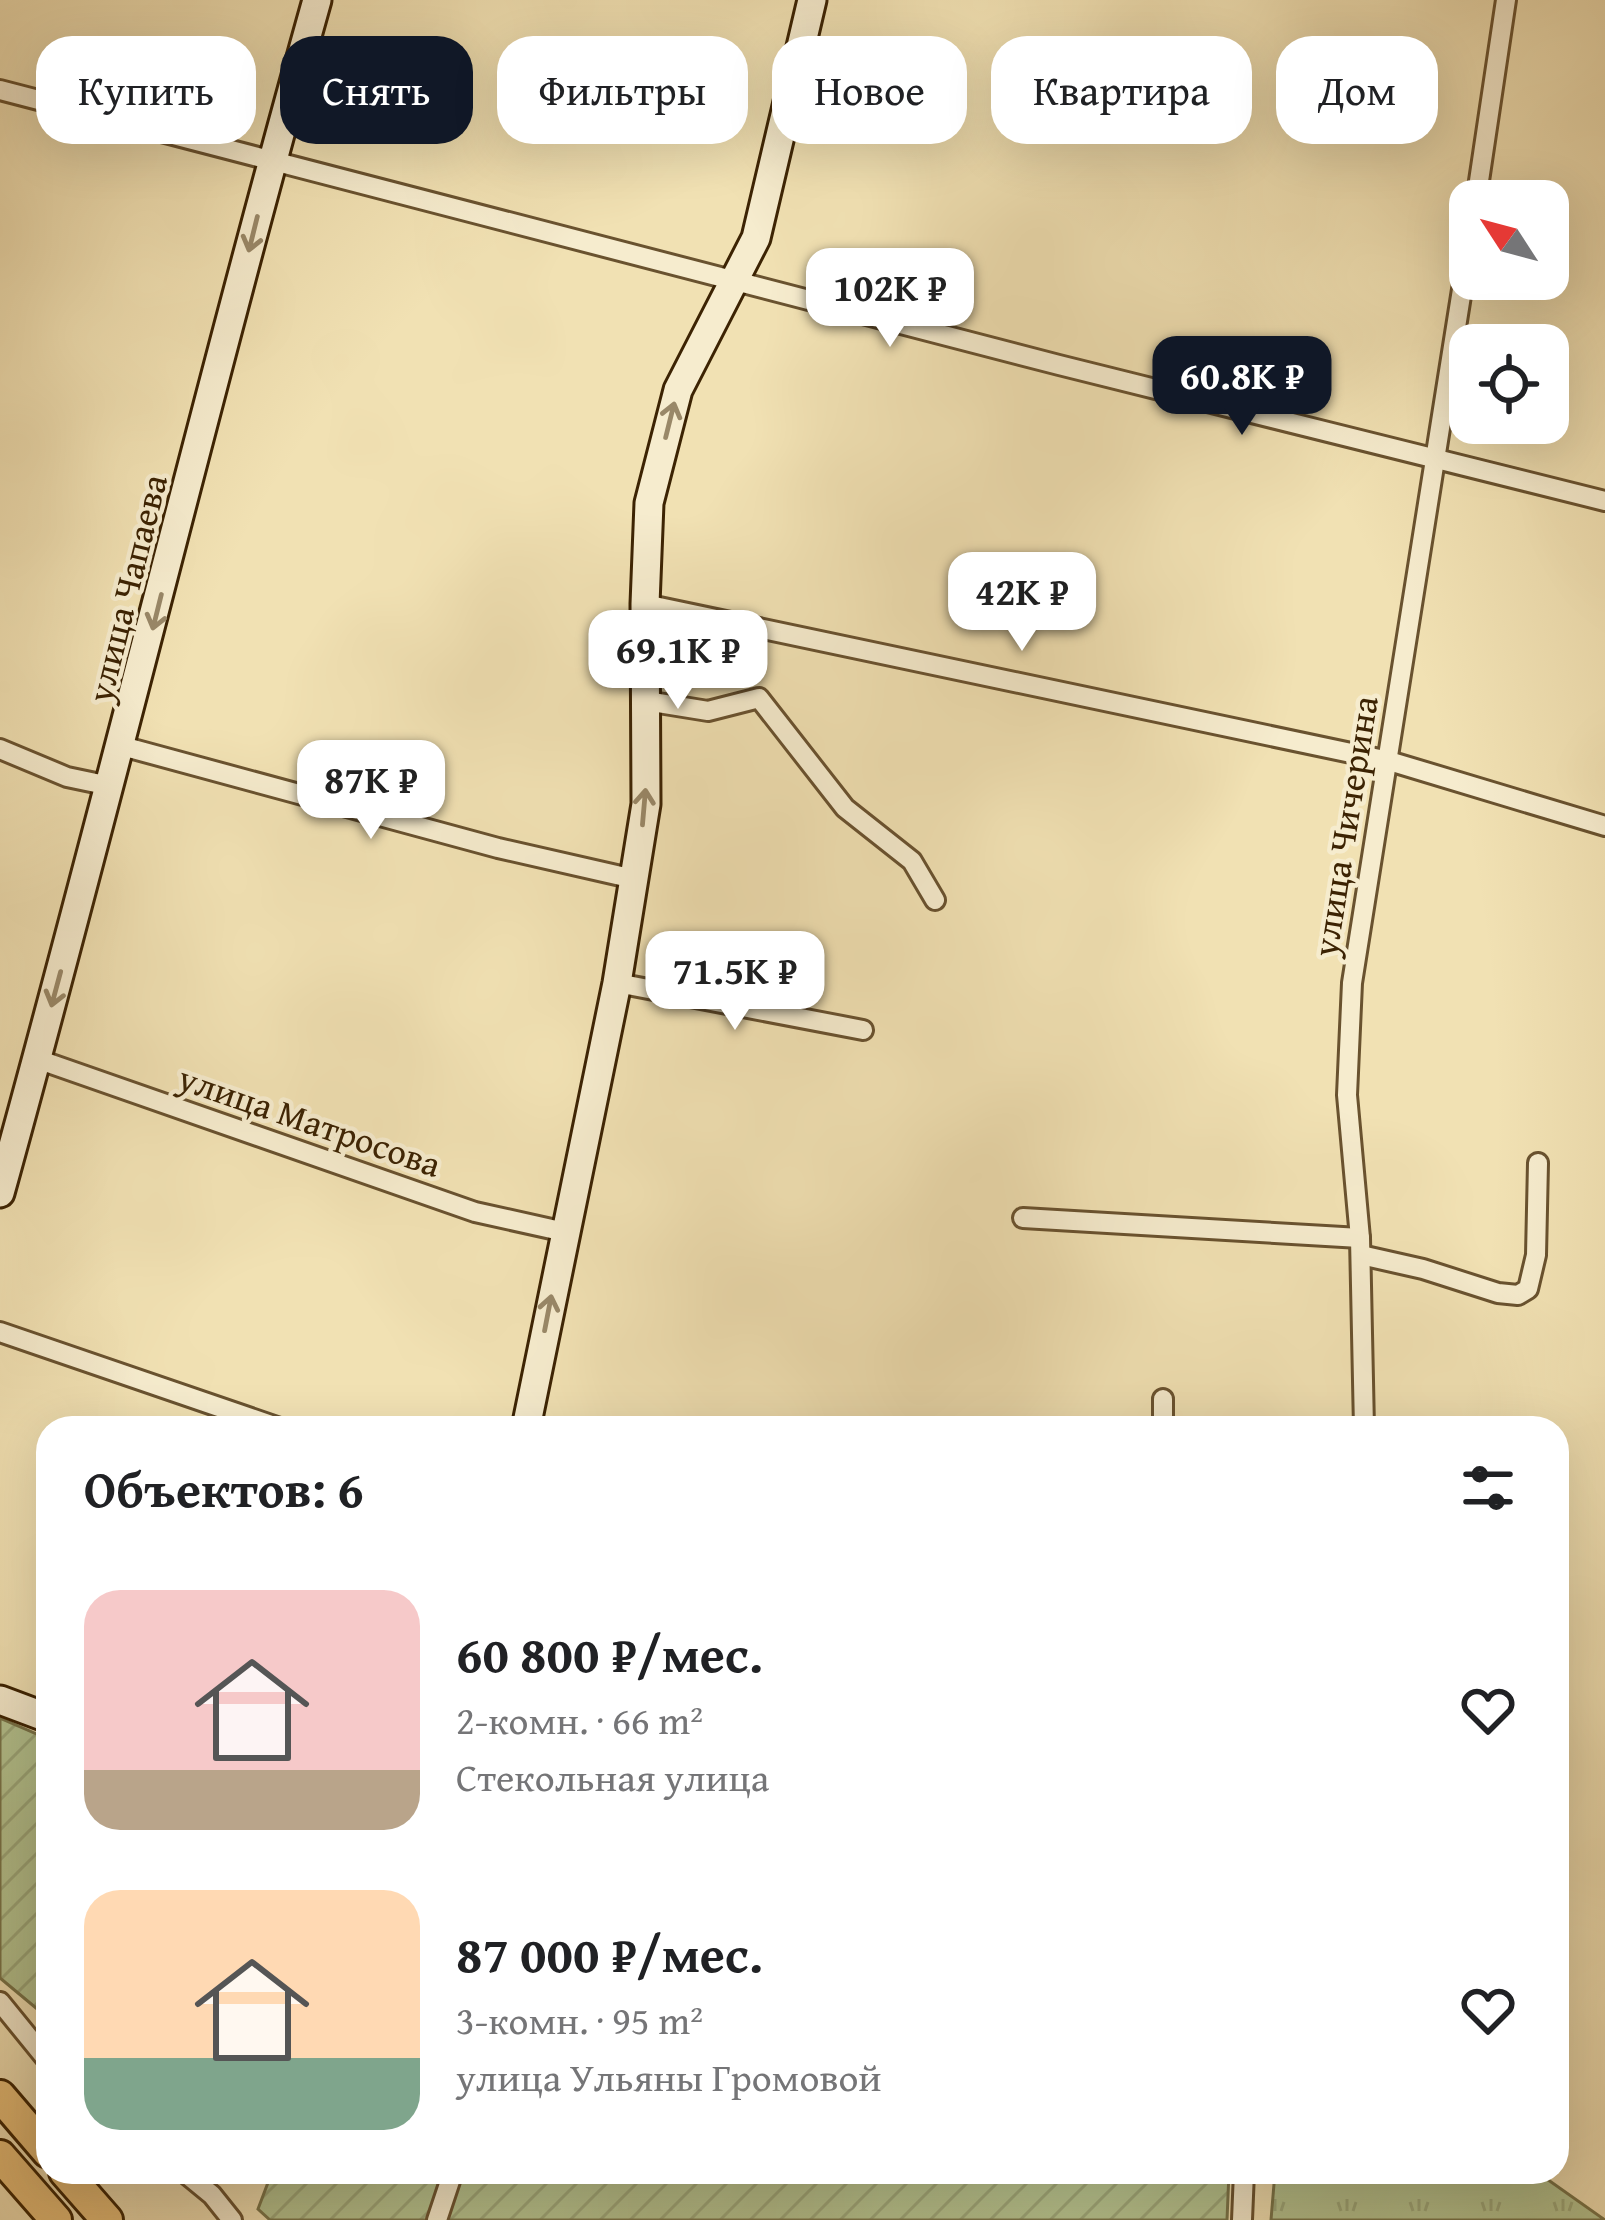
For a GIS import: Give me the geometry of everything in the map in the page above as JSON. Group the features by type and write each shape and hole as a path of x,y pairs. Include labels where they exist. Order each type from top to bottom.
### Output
{"main road":[{"name":"улица Чапаева","path":"0,1193 317,0"},
{"path":"528,1416 617,983 646,804 649,503 678,390 756,238 812,0"},
{"path":"0,1700 36,1714"},
{"path":"0,2096 36,2138"},
{"path":"0,2156 56,2220"},
{"path":"76,2184 107,2220"}],"street":[{"path":"1479,180 1506,0"},
{"path":"0,90 1605,501"},
{"name":"улица Чичерина","path":"1364,1416 1360,1246 1347,1095 1352,983 1461,300"},
{"path":"645,604 1389,761 1605,826"},
{"path":"646,701 708,711 759,698 844,808 912,861 935,900"},
{"path":"122,746 498,848 634,879"},
{"path":"0,749 67,777 110,786"},
{"path":"617,983 862,1030"},
{"name":"улица Матросова","path":"37,1059 475,1212 565,1232"},
{"path":"1023,1218 1360,1246 1498,1294 1518,1295 1528,1289 1536,1255 1538,1163"},
{"path":"0,1332 245,1416"},
{"path":"1162,1399 1163,1416"},
{"path":"0,2002 36,2046"},
{"path":"196,2184 232,2220"},
{"path":"437,2220 448,2184"},
{"path":"1241,2220 1243,2184"}],"green space":[{"path":"0,1718 36,1734 36,2008 0,1978"},
{"path":"267,2184 1228,2184 1227,2220 270,2220 258,2209"},
{"path":"1274,2184 1554,2184 1605,2220 1271,2220"}]}
